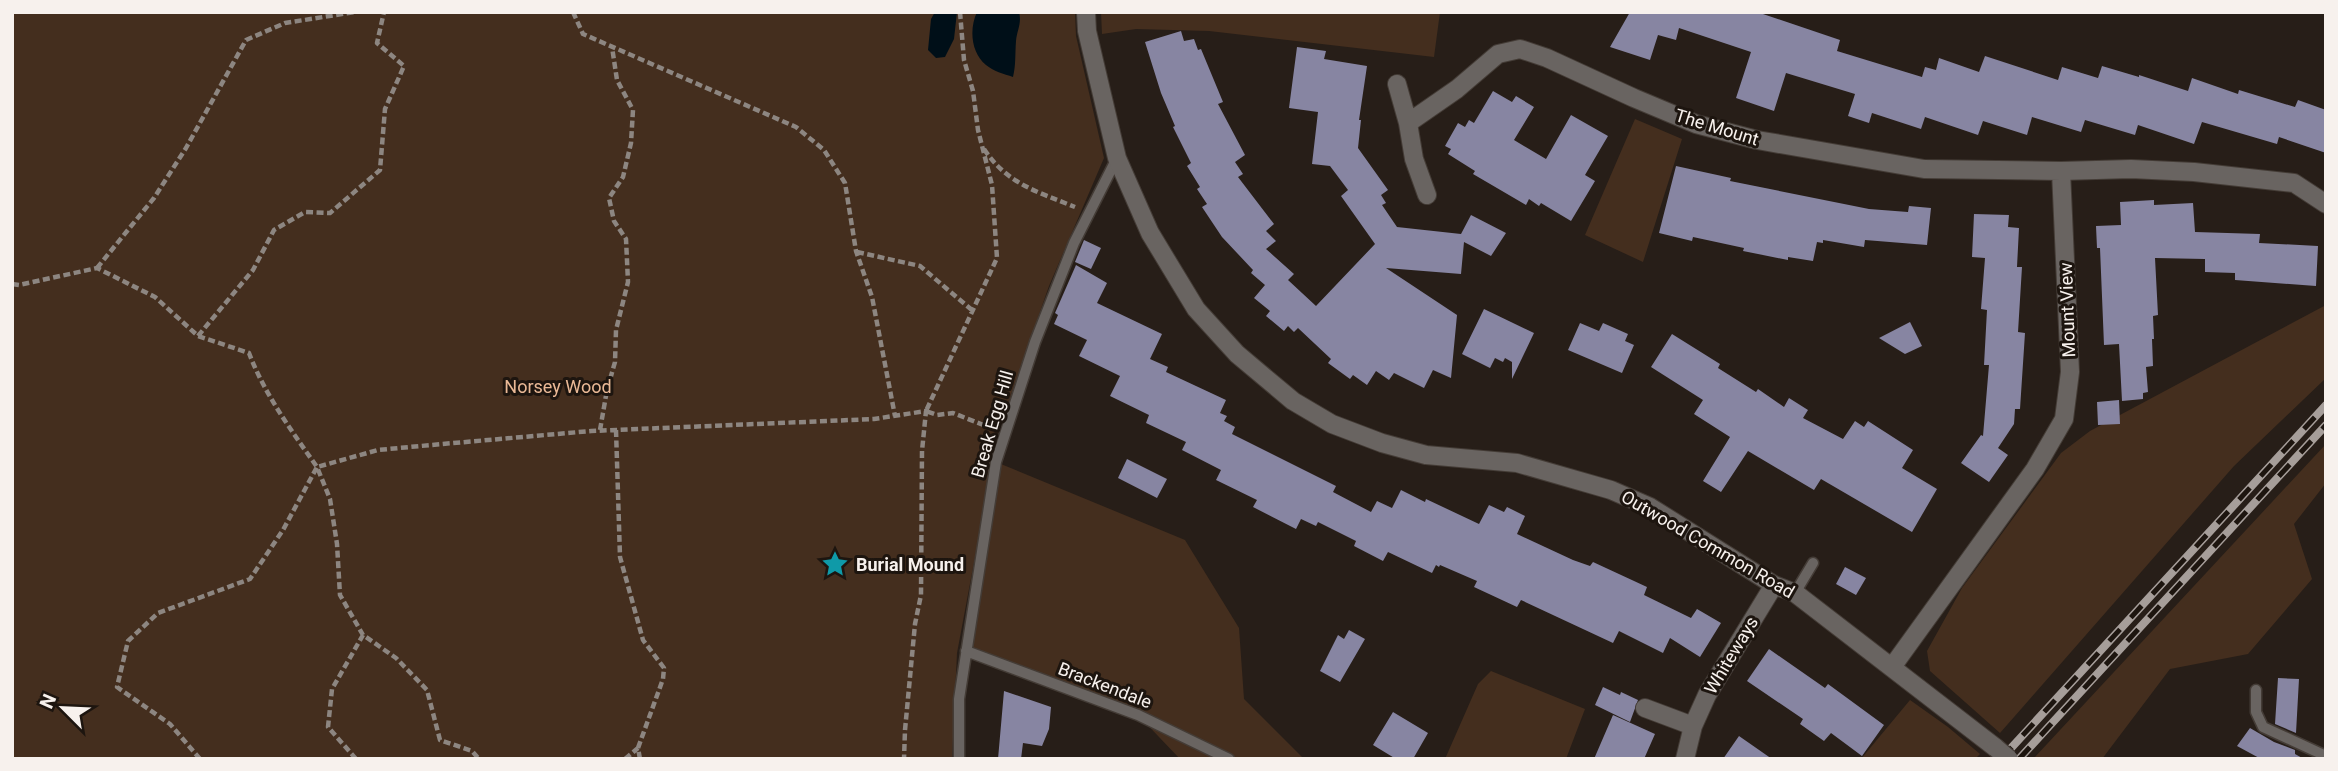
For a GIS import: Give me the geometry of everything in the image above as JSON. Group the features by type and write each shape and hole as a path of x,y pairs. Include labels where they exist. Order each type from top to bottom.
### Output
{"street":[{"name":"Outwood Common Road","path":"1086,12 1087,31 1117,158 1150,233 1196,309 1237,354 1293,401 1332,424 1382,443 1426,455 1517,463 1611,490 1650,507 1774,585 1796,593 2003,754"},
{"name":"The Mount","path":"1408,122 1457,89 1498,54 1520,49 1547,58 1696,124 1757,140 1924,169 2061,171"},
{"path":"1397,84 1408,122 1414,159 1427,195"},
{"path":"2061,171 2131,169 2194,172 2294,183 2326,204"},
{"name":"Mount View","path":"1892,667 2035,469 2064,419 2070,372 2061,171"},
{"name":"Whiteways","path":"1685,759 1693,726 1707,695 1774,585"},
{"path":"1645,708 1693,726"}],"lane":[{"name":"Break Egg Hill","path":"959,759 958,699 996,462 1035,342 1074,243 1117,158"},
{"path":"1796,593 1813,563"},
{"name":"Brackendale","path":"966,651 1138,715 1228,759"},
{"path":"2256,690 2256,712 2263,727 2326,755"}],"path":[{"path":"12,284 19,285 97,268 154,198 246,40 285,23 355,12"},
{"path":"198,335 253,270 274,230 305,212 330,213 380,170 385,108 404,66 377,43 384,12"},
{"path":"573,12 583,34 796,127 824,150 845,183 856,251 873,297 895,416"},
{"path":"904,759 915,624 921,595 922,451 926,411 998,258 992,185 964,60 960,12"},
{"path":"600,430 615,362 616,330 628,282 626,239 614,221 609,198 623,177 631,143 633,110 617,80 611,47"},
{"path":"982,146 996,166 1028,188 1081,210"},
{"path":"856,251 920,266 973,311"},
{"path":"97,268 155,297 198,335 248,353 258,377 317,467 330,499 337,544 340,595 363,635 396,659 427,690 440,740 472,751 479,759"},
{"path":"200,759 170,724 117,687 128,641 158,613 250,579 283,530 317,467 379,450 600,430 874,419 926,411 937,415 953,413 1005,433"},
{"path":"617,430 620,556 643,640 664,668 663,679 638,748 625,759"},
{"path":"356,759 328,727 332,689 363,635"},
{"path":"638,748 640,759"}],"green space":[{"name":"Norsey Wood","path":"12,12 1075,12 1076,36 1104,158 1049,286 999,429 957,653 952,759 12,759"},
{"path":"1101,12 1440,12 1434,57 1209,31 1136,29 1102,34"},
{"path":"1635,119 1682,139 1643,262 1585,235"},
{"path":"2326,305 2326,378 2234,466 2000,733 1930,671 1927,651 1962,588 2061,453 2090,431"},
{"path":"2326,444 2326,483 2294,524 2312,579 2248,654 2170,669 2102,759 2034,758"},
{"path":"996,462 1185,540 1239,628 1244,699 1304,759 1180,759 1138,715 966,651"},
{"path":"1491,671 1585,709 1566,759 1445,759 1478,684"},
{"path":"1910,700 1980,754 1975,759 1861,759"}],"shaded area":[{"path":"935,12 957,12 954,39 945,57 936,58 928,50 931,19"},
{"path":"977,12 1019,12 1013,77 989,67 977,54 972,33"}],"building":[{"path":"1630,12 1757,12 1840,40 1837,51 1922,77 1925,67 1936,70 1939,58 1979,72 1985,56 2058,80 2062,67 2098,78 2102,66 2188,91 2192,78 2238,94 2239,90 2295,107 2298,100 2326,110 2326,153 2279,137 2277,144 2202,122 2194,144 2138,125 2135,135 2085,120 2081,132 2032,117 2027,135 1983,121 1978,135 1925,117 1921,129 1872,113 1869,123 1848,116 1855,94 1786,73 1774,111 1736,98 1751,52 1679,28 1676,40 1658,35 1650,60 1610,47"},
{"path":"1181,31 1184,41 1194,39 1198,50 1201,49 1223,102 1218,104 1245,155 1235,162 1243,174 1238,177 1274,224 1266,231 1276,241 1266,249 1294,274 1288,280 1316,306 1375,244 1341,196 1348,190 1330,166 1312,164 1318,112 1289,108 1297,47 1326,51 1324,59 1367,66 1358,148 1388,190 1381,195 1386,203 1382,205 1397,227 1461,234 1471,215 1506,233 1491,256 1464,242 1461,274 1386,268 1457,315 1451,378 1433,370 1424,388 1394,373 1389,380 1376,371 1367,385 1353,375 1350,379 1328,363 1331,359 1298,328 1294,332 1288,326 1284,331 1266,316 1270,311 1254,298 1265,285 1251,273 1253,270 1222,237 1202,207 1207,204 1187,166 1191,163 1173,127 1175,126 1145,42"},
{"path":"1493,91 1512,102 1516,96 1534,107 1514,140 1546,159 1571,115 1608,136 1585,175 1595,181 1571,221 1541,203 1539,206 1529,199 1526,205 1473,174 1475,171 1448,154 1451,149 1445,146 1458,123 1465,127 1469,120 1474,123"},
{"path":"1676,166 1731,178 1730,181 1869,209 1908,212 1909,206 1931,208 1927,245 1865,240 1864,247 1823,240 1823,243 1817,242 1813,261 1788,257 1788,260 1693,237 1692,241 1659,233"},
{"path":"2154,200 2154,205 2193,203 2195,232 2260,234 2259,243 2318,246 2316,286 2235,280 2235,273 2205,272 2205,259 2155,258 2158,315 2153,316 2153,366 2146,367 2148,392 2143,393 2143,399 2122,401 2119,344 2104,345 2100,248 2097,248 2096,226 2121,225 2120,202"},
{"path":"1974,214 2009,215 2008,227 2019,228 2017,267 2022,267 2018,332 2025,333 2020,409 2015,409 2014,424 1998,448 2008,455 1989,482 1961,463 1981,435 1983,436 1989,365 1984,365 1987,310 1981,309 1985,258 1972,257"},
{"path":"1084,240 1101,248 1091,269 1075,262"},
{"path":"1076,265 1107,283 1097,303 1162,334 1150,359 1168,367 1166,372 1226,400 1220,413 1227,416 1224,421 1235,427 1232,434 1336,486 1333,492 1371,512 1377,501 1392,508 1401,490 1479,524 1489,505 1504,512 1507,507 1525,516 1517,534 1573,560 1590,566 1593,562 1647,587 1644,595 1691,618 1697,609 1721,623 1700,657 1670,638 1663,653 1619,631 1613,643 1521,600 1517,607 1474,587 1477,581 1440,565 1436,565 1432,573 1388,552 1383,561 1354,546 1356,541 1318,522 1316,526 1301,519 1296,529 1253,507 1257,500 1216,480 1221,470 1182,450 1186,442 1146,423 1149,415 1110,396 1120,376 1079,356 1087,340 1054,324 1058,315 1055,313"},
{"path":"1484,309 1534,333 1512,379 1512,362 1505,358 1503,362 1495,358 1490,368 1462,354"},
{"path":"1910,322 1922,346 1905,354 1879,338"},
{"path":"1580,323 1599,331 1603,323 1628,334 1625,341 1634,345 1622,373 1568,350"},
{"path":"1672,334 1720,364 1718,368 1756,392 1758,389 1784,407 1789,398 1808,410 1803,418 1843,439 1855,421 1864,427 1868,421 1913,450 1902,468 1937,489 1912,532 1821,479 1814,490 1748,451 1721,492 1703,481 1730,437 1694,414 1703,400 1651,367"},
{"path":"2119,400 2120,424 2098,425 2097,402"},
{"path":"1127,459 1167,479 1157,498 1118,478"},
{"path":"1845,567 1866,578 1856,595 1836,584"},
{"path":"1349,630 1365,639 1340,682 1320,671 1338,635 1344,639"},
{"path":"1769,649 1825,688 1828,684 1884,725 1862,756 1831,733 1824,741 1800,724 1803,719 1747,681"},
{"path":"2278,678 2299,679 2296,733 2275,724"},
{"path":"1603,687 1638,700 1630,722 1595,705"},
{"path":"1004,691 1051,707 1049,729 1042,746 1023,743 1021,759 998,759"},
{"path":"1393,712 1428,733 1413,759 1396,759 1373,745"},
{"path":"1613,715 1655,734 1644,759 1594,759"},
{"path":"2250,728 2295,750 2295,754 2304,759 2261,759 2237,746"},
{"path":"1739,736 1772,759 1723,759"}],"railway":[{"path":"2001,759 2326,405"},
{"path":"2019,759 2326,425"}],"place":[{"name":"Burial Mound","path":"835,564"}]}
